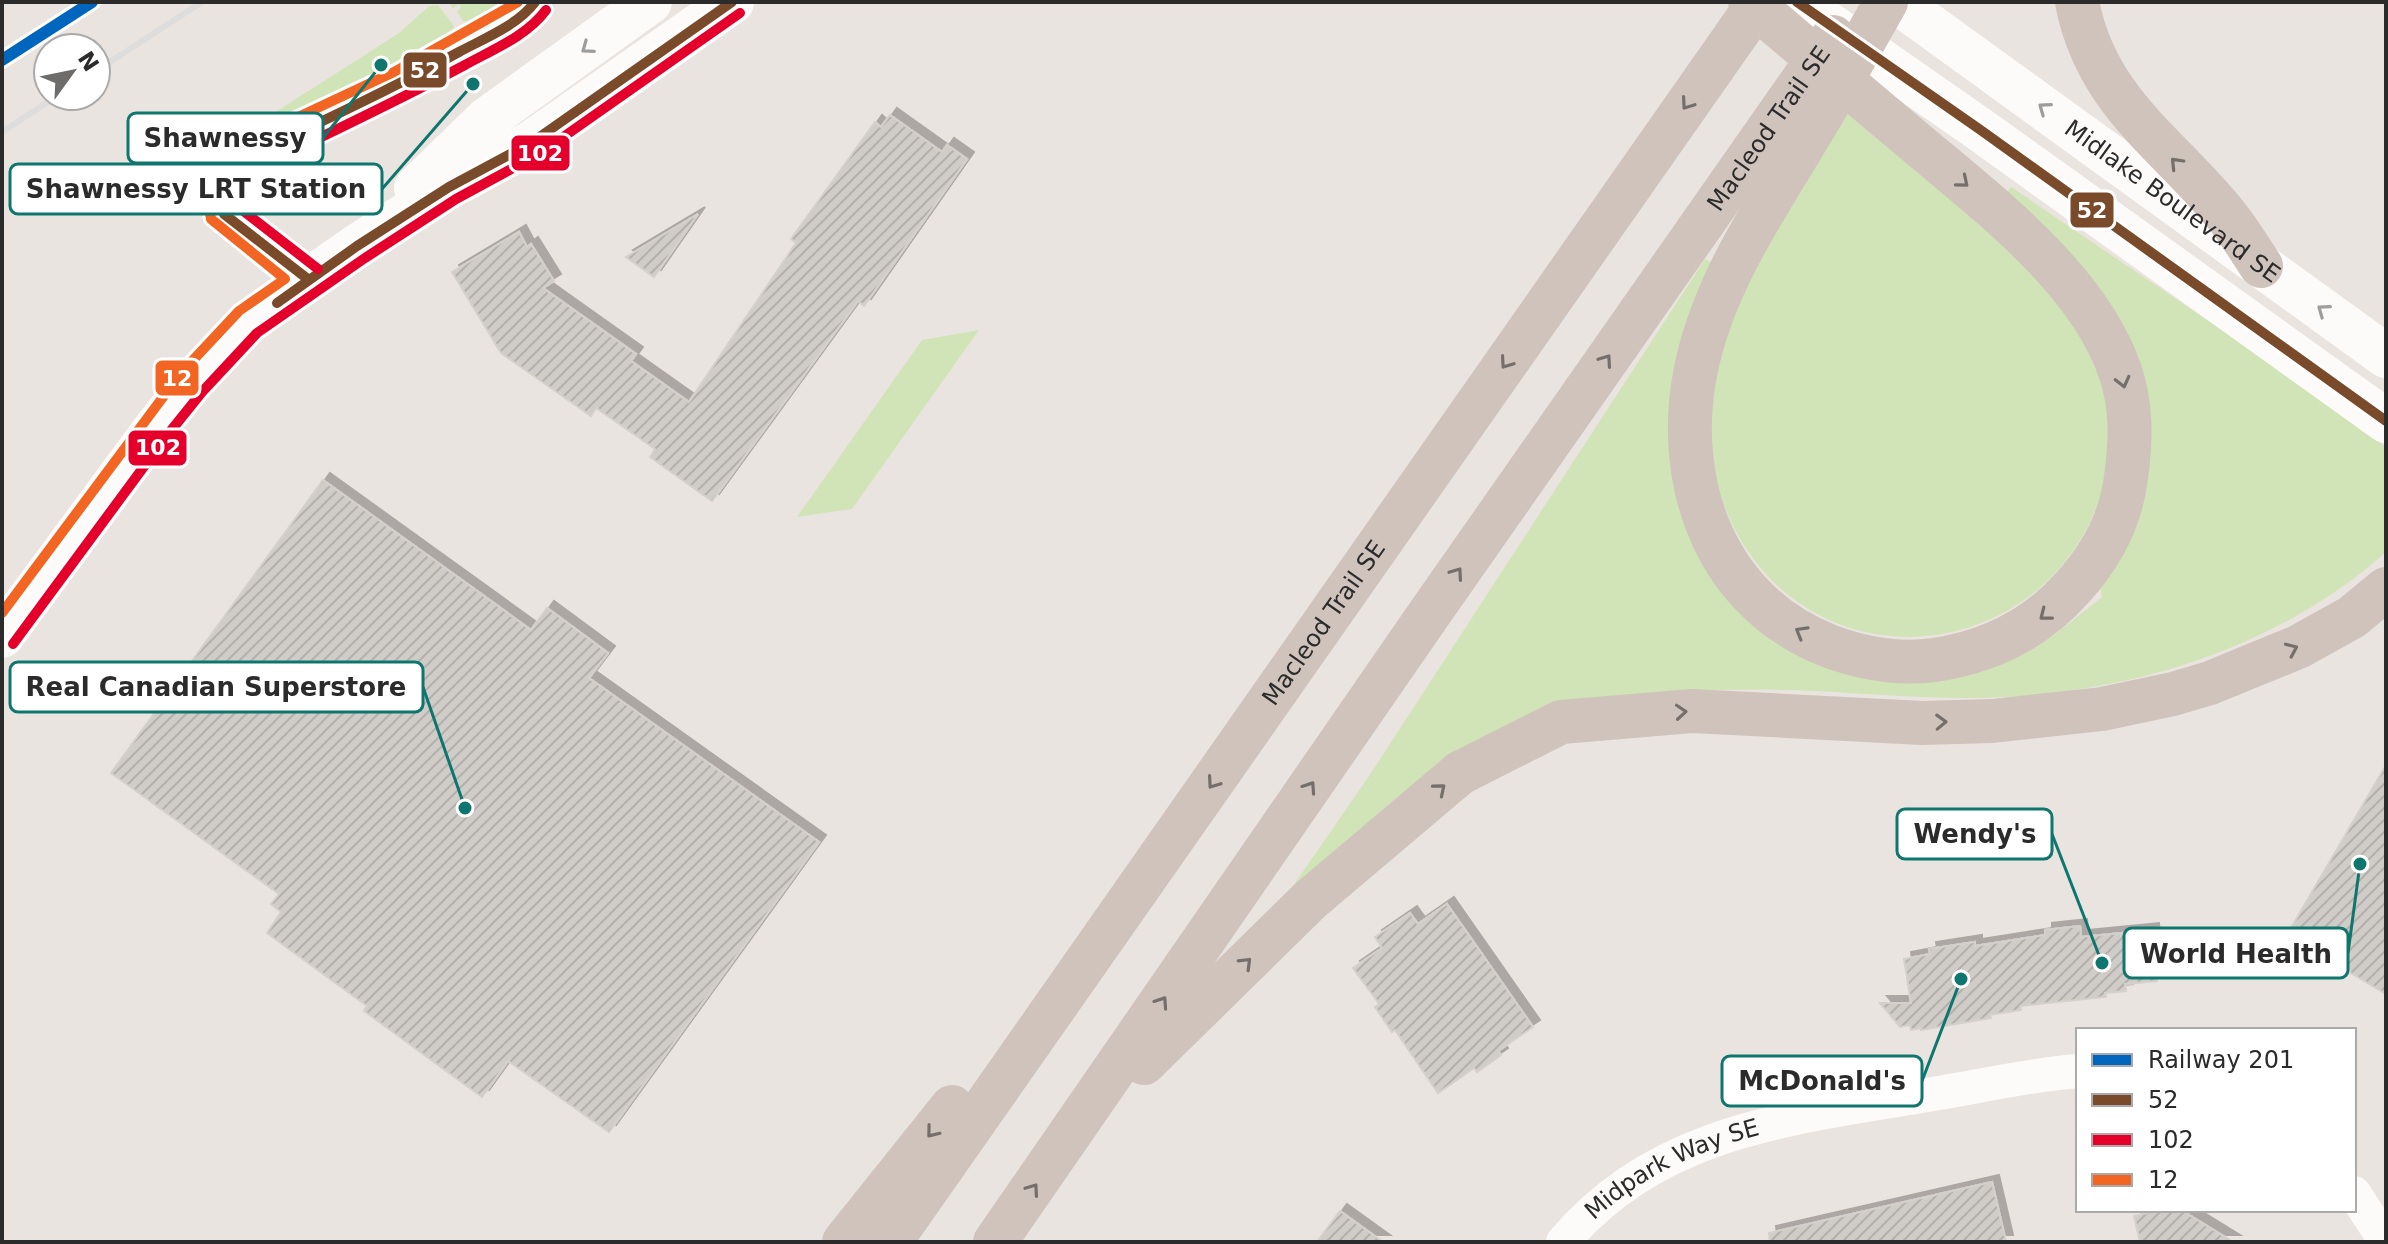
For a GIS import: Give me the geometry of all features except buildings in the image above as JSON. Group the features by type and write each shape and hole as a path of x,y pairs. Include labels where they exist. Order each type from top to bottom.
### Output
{"highway":[{"name":"Macleod Trail SE","path":"890,1242 1064,997 1739,15 1759,2"},
{"name":"Macleod Trail SE","path":"995,1242 1857,2"},
{"path":"1739,15 1903,132 1998,212 2088,308 2119,368 2130,418 2124,497 2116,522 2089,570 2055,608 2022,630 1962,656 1910,663 1853,655 1827,645 1802,634 1761,604 1729,565 1704,519 1690,456 1691,403 1696,372 1712,315 1738,253 1833,97 1886,2"},
{"path":"2077,2 2087,40 2098,66 2114,91 2138,123 2226,215 2261,266"},
{"path":"1071,1135 1310,900 1460,773 1561,722 1692,711 1922,723 2066,714 2139,702 2210,683 2369,614 2386,589"},
{"path":"844,1242 1005,1041 1064,997"}],"street":[{"path":"357,246 487,119 650,2"},
{"path":"2,636 154,430 228,341 248,322 449,187 531,143 732,2"},
{"path":"1797,2 2386,421"},
{"name":"Midlake Boulevard SE","path":"1897,2 2386,356"},
{"name":"Midpark Way SE","path":"1563,1242 1594,1209 1621,1188 1697,1144 1772,1122 2076,1071"},
{"path":"2356,1196 2386,1242"}],"green space":[{"path":"448,2 508,2 487,16 475,21 463,21 457,12 461,7 459,4 453,8"},
{"path":"438,5 454,26 452,33 266,128 263,120 399,33 429,6"},
{"path":"1842,111 1854,112 1883,133 2058,297 2095,362 2110,408 2111,439 2107,470 2099,500 2080,540 2054,574 2021,602 1984,622 1944,634 1902,637 1859,630 1817,614 1789,595 1764,572 1744,546 1728,516 1717,485 1709,418 1712,384 1736,303 1752,265"},
{"path":"2011,187 2235,339 2386,447 2386,552 2342,587 2294,617 2243,643 2190,663 2079,689 2022,696 1966,698 1748,689 1621,697 1304,891 1295,883 1369,776 1705,259 1716,265 1687,500 1824,655 2031,647 2054,635 2102,597 2099,581 2141,409 2003,197"},
{"path":"979,330 852,509 797,517 922,340"}],"railway":[{"path":"112,61 202,2"},
{"path":"2,132 33,112"}],"rail line":[{"name":"201","path":"2,60 92,2"}],"transit line":[{"name":"12","path":"2,613 181,373 239,311 285,279 211,219 212,186 229,157 245,142 394,72 518,2"},
{"name":"52","path":"309,280 224,214 226,189 239,167 251,155 382,92 500,30 520,18 535,2"},
{"name":"52","path":"277,303 357,246 449,187 531,143 732,2"},
{"name":"52","path":"1797,2 2386,421"},
{"name":"102","path":"318,269 237,206 241,190 250,175 259,167 497,48 519,35 546,10"},
{"name":"102","path":"13,644 165,438 202,392 257,333 456,199 539,154 740,13"}],"place":[{"name":"Shawnessy","path":"381,65"},
{"name":"Shawnessy LRT Station","path":"473,84"},
{"name":"Real Canadian Superstore","path":"465,808"},
{"name":"World Health","path":"2360,864"},
{"name":"Wendy's","path":"2102,963"},
{"name":"McDonald's","path":"1961,979"}]}
